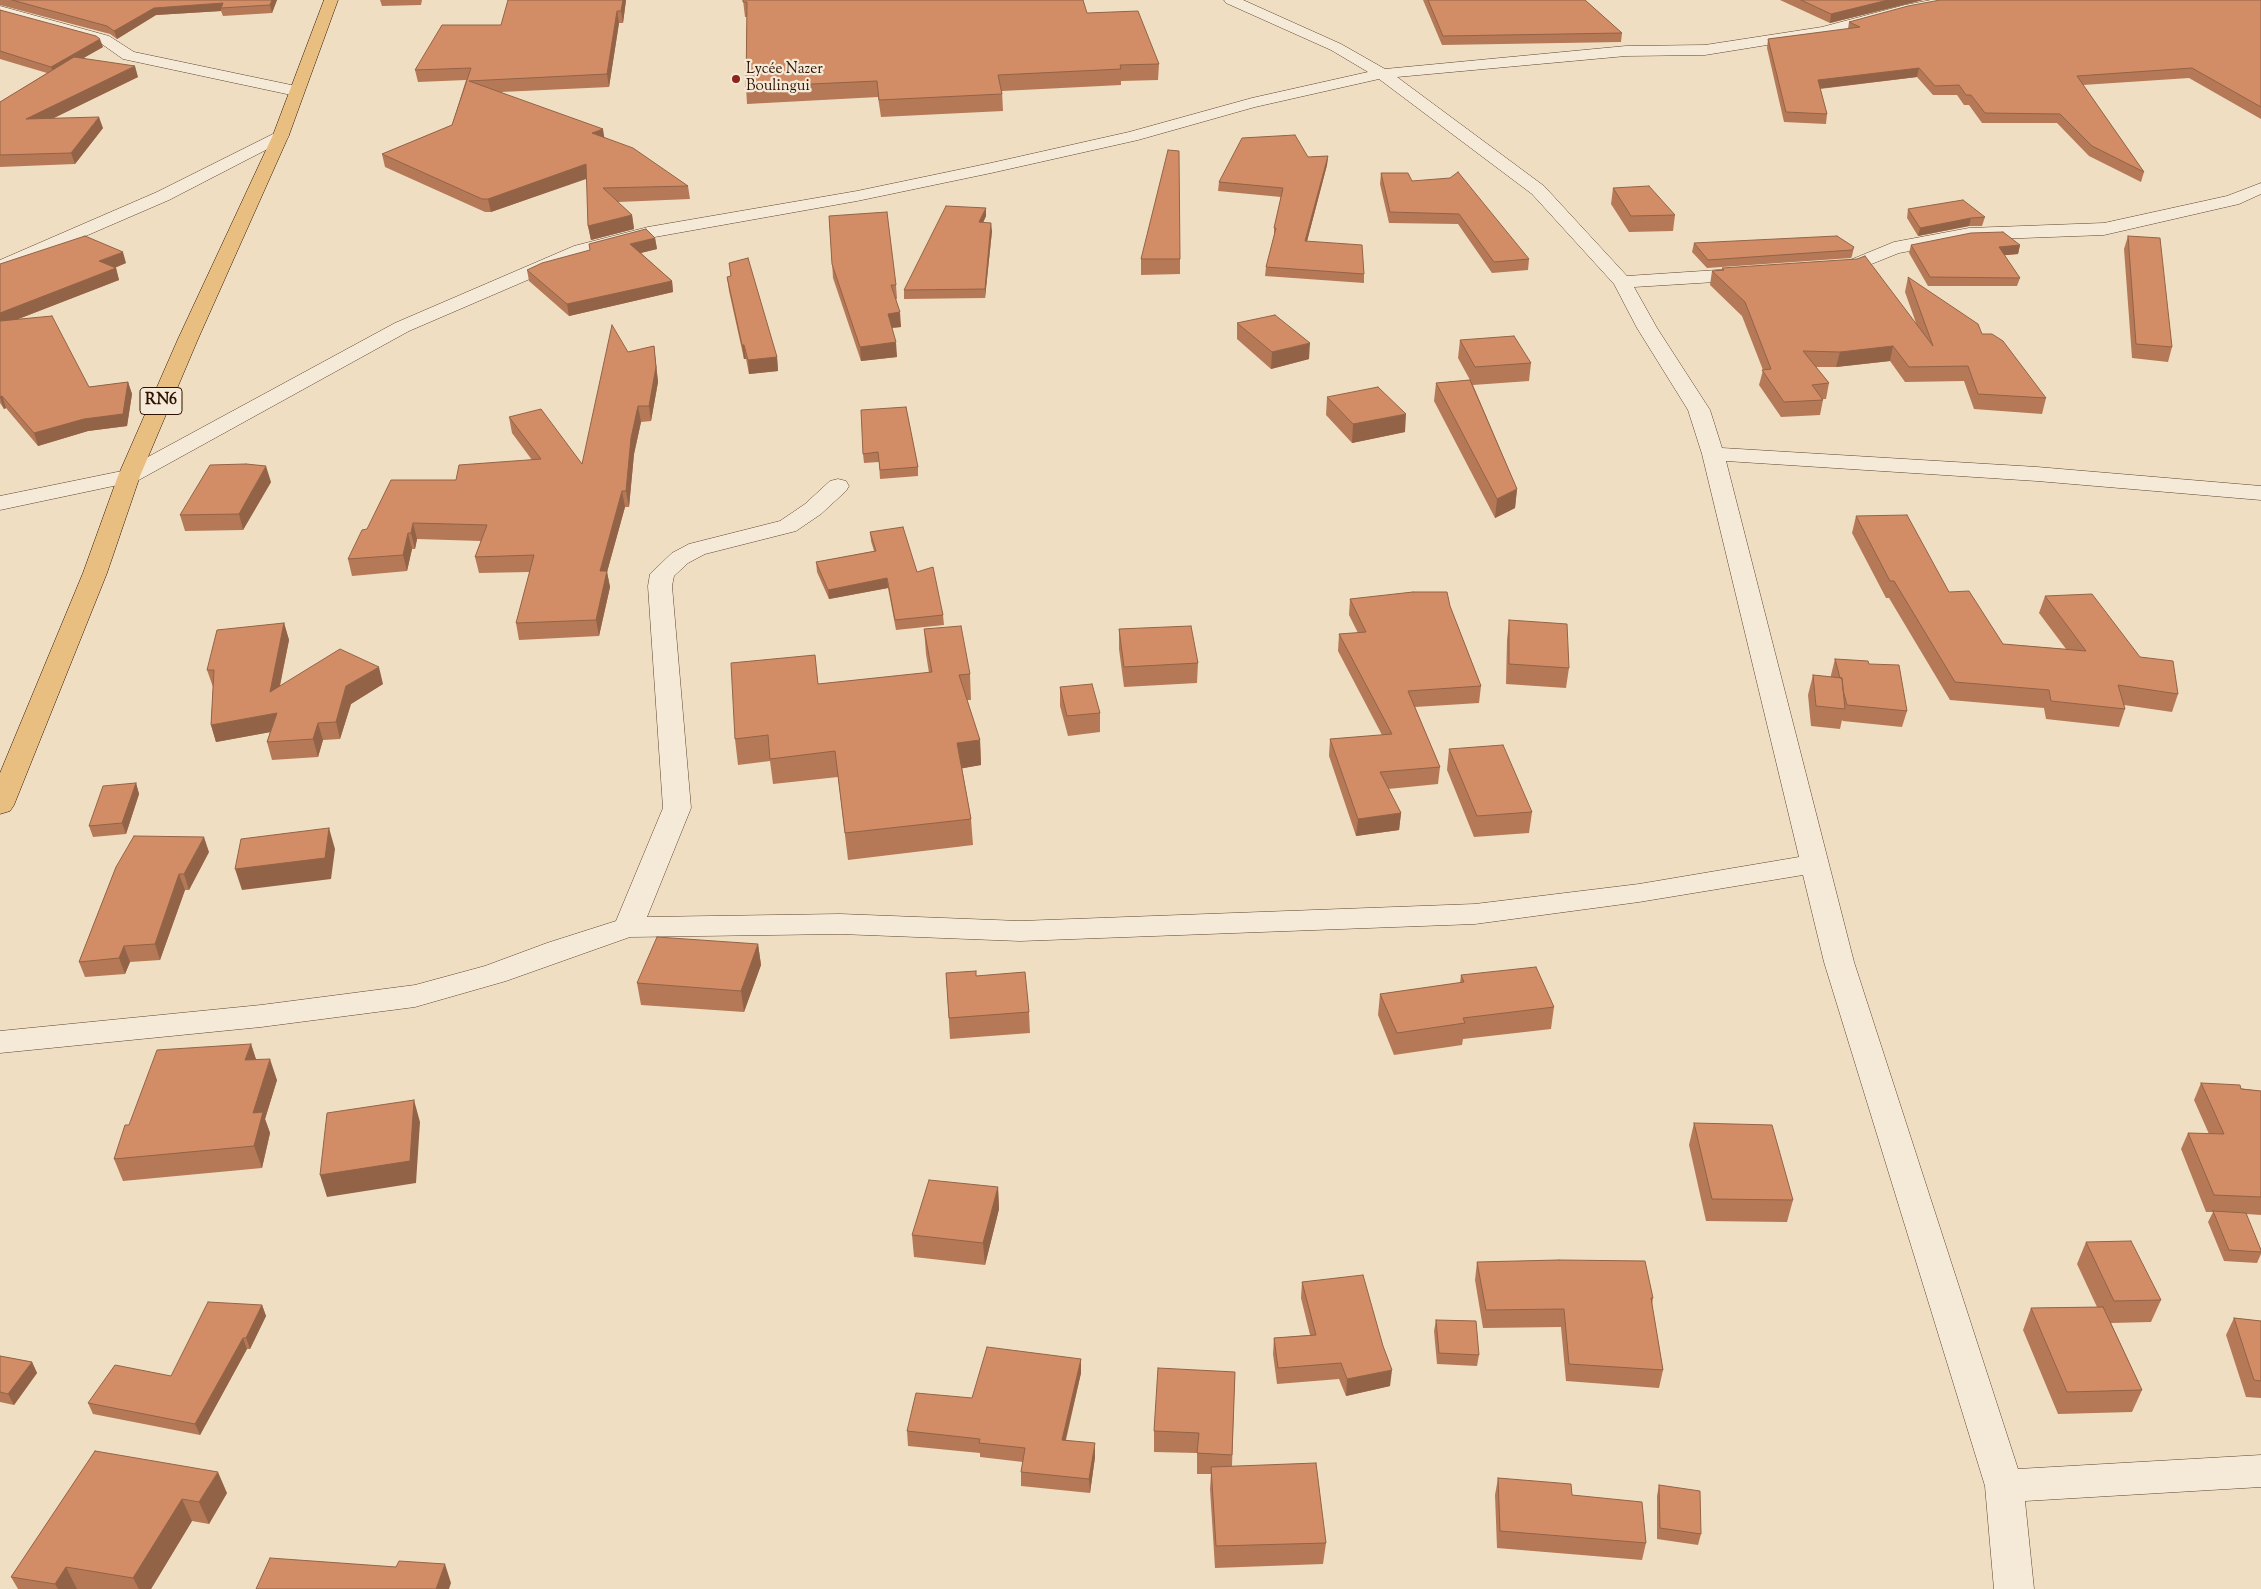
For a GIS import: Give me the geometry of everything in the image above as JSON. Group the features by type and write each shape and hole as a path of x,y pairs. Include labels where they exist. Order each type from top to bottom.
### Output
{"highway":[{"name":"RN6","path":"0,805 41,709 95,572 129,476 281,135 331,0"}],"street":[{"path":"1231,0 1336,47 1382,74 1538,190 1622,282 1647,328 1699,410 1713,454 1838,962 2004,1486 2014,1589"},
{"path":"0,503 129,476 402,327 581,250 648,233 857,196 992,168 1132,136 1252,104 1382,74 1626,51 1705,50 1814,33 1905,9 1956,0"},
{"path":"0,10 104,39 130,56 296,91"},
{"path":"0,267 164,196 281,135"},
{"path":"1815,268 1854,265 1894,248 1969,234 2104,228 2233,200 2261,188"},
{"path":"1622,282 1766,273"},
{"path":"1713,454 2037,474 2261,493"},
{"path":"628,928 677,808 660,586 662,574 680,558 697,549 788,526 812,509 838,486"},
{"path":"0,1042 261,1016 415,996 495,974 558,950 628,928 830,924 1020,931 1475,914 1639,893 1813,864"},
{"path":"2004,1486 2261,1470"}],"building":[{"path":"12,0 272,0 270,5 221,8 223,3 154,8 114,31 107,26"},
{"path":"508,0 623,0 621,11 617,11 607,74 469,81 603,129 592,133 633,148 688,186 603,188 632,215 588,226 586,164 488,199 482,199 382,154 452,125 471,68 415,70 442,25 501,25"},
{"path":"743,0 1083,0 1087,13 1138,11 1159,64 1120,65 1121,69 998,75 1002,94 879,100 877,81 746,87 747,2 743,2"},
{"path":"1428,0 1585,0 1622,33 1443,36"},
{"path":"1801,0 1888,0 1831,14"},
{"path":"1940,0 2261,0 2261,107 2192,68 2077,76 2144,172 2092,146 2060,114 1985,113 1971,95 1966,95 1959,85 1935,86 1919,68 1818,80 1827,114 1786,112 1768,39 1860,27 1849,22 1908,6"},
{"path":"0,10 96,36 100,39 51,67 0,51"},
{"path":"74,57 135,66 26,119 99,117 71,153 0,155 0,102"},
{"path":"1295,135 1308,157 1328,156 1305,241 1362,245 1364,274 1266,267 1276,228 1274,228 1283,188 1219,182 1242,138"},
{"path":"1168,150 1179,151 1180,259 1141,259"},
{"path":"1458,172 1529,259 1494,262 1459,214 1390,212 1381,173 1408,173 1412,181 1450,178"},
{"path":"1649,186 1675,215 1631,216 1613,188"},
{"path":"1963,200 1985,217 1920,228 1908,209"},
{"path":"946,206 986,208 979,222 991,223 985,289 904,290"},
{"path":"887,212 896,285 891,285 900,312 888,314 896,342 860,347 832,264 829,216"},
{"path":"646,229 655,238 630,244 672,281 567,304 527,270 542,263 590,250 589,244"},
{"path":"2003,232 2020,245 1999,247 2020,278 1930,277 1911,245 1971,233"},
{"path":"85,236 123,252 99,261 116,268 0,313 0,264"},
{"path":"1837,236 1854,247 1852,250 1708,260 1694,243"},
{"path":"2128,236 2160,238 2172,347 2136,344"},
{"path":"1865,256 1933,346 1908,277 1978,324 1982,334 1992,334 2003,341 2046,398 1978,394 1968,366 1909,367 1893,346 1840,352 1803,351 1829,383 1812,385 1823,400 1784,402 1762,370 1771,369 1745,302 1712,271 1724,270 1722,268 1857,259"},
{"path":"748,258 777,357 748,360 744,345 742,345 727,277 731,276 729,263"},
{"path":"1275,315 1310,343 1272,352 1237,323"},
{"path":"52,316 89,387 128,382 123,414 84,419 34,433 2,396 0,397 0,321"},
{"path":"612,325 628,352 654,346 656,367 649,406 638,406 631,438 626,491 622,491 600,571 607,571 596,620 516,623 534,555 475,557 487,525 413,523 411,533 408,533 403,555 348,559 362,530 367,529 391,480 456,480 459,465 541,459 509,417 541,409 582,464"},
{"path":"1514,336 1531,363 1475,367 1460,340"},
{"path":"1470,380 1517,489 1497,499 1436,383"},
{"path":"1378,387 1406,414 1353,424 1327,397"},
{"path":"906,407 918,467 880,470 878,452 863,454 861,410"},
{"path":"246,464 266,466 239,514 180,515 210,465"},
{"path":"1907,515 1949,592 1969,591 2003,644 2086,651 2045,596 2092,594 2140,657 2173,661 2178,694 2118,685 2125,709 2051,701 2049,690 1955,682 1894,581 1890,581 1856,516"},
{"path":"903,527 917,572 933,567 943,615 895,620 887,578 828,590 816,562 876,551 870,532"},
{"path":"1413,592 1447,592 1450,606 1481,686 1408,691 1440,767 1380,772 1401,813 1358,819 1330,739 1392,734 1339,634 1366,632 1350,599"},
{"path":"1509,620 1567,624 1569,668 1509,664"},
{"path":"284,623 270,692 340,649 379,667 346,686 336,722 318,723 313,739 267,742 277,713 211,725 214,670 207,670 217,630"},
{"path":"961,626 970,674 959,675 980,740 957,743 971,819 845,833 835,751 770,759 768,735 735,739 731,663 815,655 818,684 932,672 924,629"},
{"path":"1191,626 1198,663 1124,667 1119,629"},
{"path":"1835,659 1868,661 1869,664 1899,665 1907,711 1847,705 1842,678 1840,678"},
{"path":"1813,675 1842,678 1845,709 1816,706"},
{"path":"1092,684 1100,713 1067,716 1060,687"},
{"path":"1503,745 1532,812 1477,816 1449,749"},
{"path":"136,783 122,823 89,826 103,786"},
{"path":"329,828 325,858 235,869 241,839"},
{"path":"134,836 204,837 184,874 179,874 155,944 124,946 119,958 79,962 116,867"},
{"path":"657,937 758,944 741,991 637,983"},
{"path":"1536,967 1554,1007 1463,1018 1465,1023 1397,1033 1380,994 1464,982 1461,975"},
{"path":"976,971 976,976 1025,972 1029,1012 949,1018 946,973"},
{"path":"251,1044 245,1060 270,1059 253,1113 263,1112 254,1146 114,1159 125,1125 129,1125 157,1050"},
{"path":"2201,1083 2240,1085 2241,1089 2261,1091 2261,1197 2214,1195 2188,1133 2224,1134"},
{"path":"414,1100 410,1161 320,1175 327,1113"},
{"path":"1694,1123 1772,1125 1793,1200 1712,1199"},
{"path":"929,1180 998,1187 983,1243 912,1235"},
{"path":"2213,1211 2246,1213 2261,1252 2229,1250"},
{"path":"2131,1241 2161,1300 2114,1301 2086,1242"},
{"path":"1559,1260 1645,1261 1653,1298 1651,1298 1663,1370 1569,1364 1564,1309 1486,1310 1477,1262"},
{"path":"1363,1275 1383,1346 1392,1370 1347,1379 1341,1363 1278,1368 1274,1338 1316,1335 1302,1282"},
{"path":"208,1302 262,1305 246,1338 243,1338 195,1424 88,1403 115,1365 171,1376"},
{"path":"2103,1307 2142,1390 2067,1392 2031,1308"},
{"path":"2234,1318 2261,1321 2261,1381 2254,1380"},
{"path":"1436,1320 1476,1321 1479,1355 1439,1353"},
{"path":"987,1347 1081,1359 1062,1440 1095,1443 1089,1479 1021,1472 1025,1448 979,1443 980,1439 907,1431 916,1393 972,1398"},
{"path":"0,1356 32,1362 8,1394 0,1392"},
{"path":"1158,1368 1235,1372 1232,1455 1197,1453 1199,1433 1154,1431"},
{"path":"95,1451 218,1472 199,1502 182,1499 133,1578 66,1567 55,1584 11,1577"},
{"path":"1316,1463 1326,1543 1216,1546 1211,1467"},
{"path":"1498,1478 1571,1484 1572,1495 1642,1502 1646,1543 1500,1531"},
{"path":"1659,1485 1700,1491 1701,1534 1660,1528"},
{"path":"270,1558 396,1567 399,1561 445,1564 436,1589 256,1589"}],"place":[{"name":"Lycée Nazer Boulingui","path":"736,79"}]}
